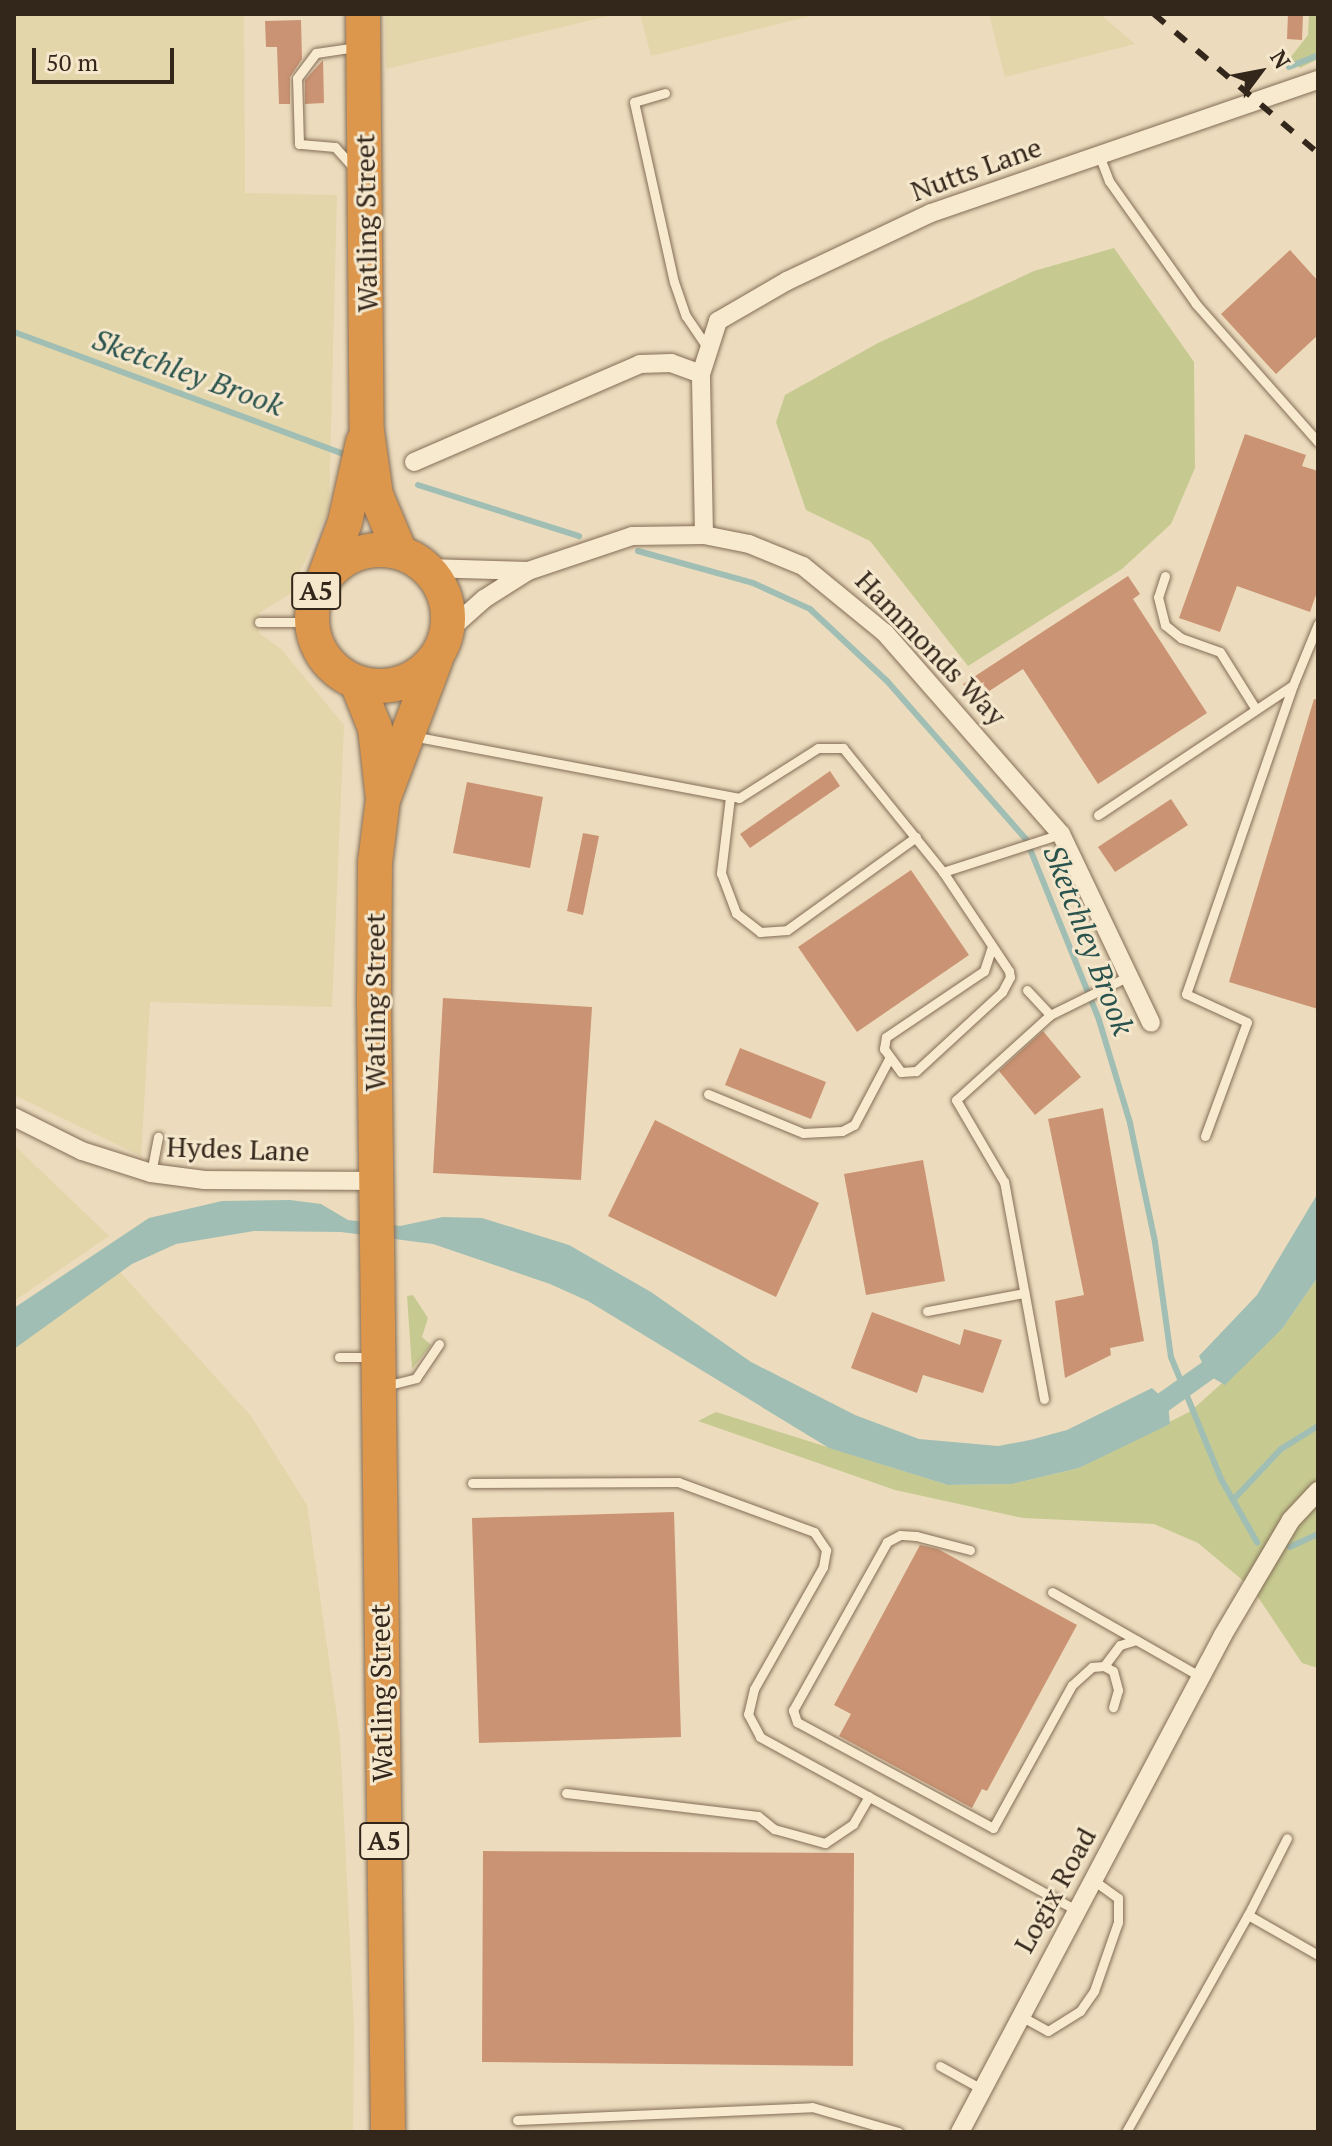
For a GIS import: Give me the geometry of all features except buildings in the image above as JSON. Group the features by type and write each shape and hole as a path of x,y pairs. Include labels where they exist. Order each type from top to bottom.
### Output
{"highway":[{"name":"Watling Street","path":"363,30 367,432 376,495 413,560"},
{"name":"Watling Street","path":"325,576 345,522 356,459 367,432"},
{"name":"A5","path":"357,683 325,660 311,622 317,590 325,576 359,553 413,560 444,598 441,645"},
{"name":"Watling Street","path":"383,799 441,645"},
{"path":"357,683 401,684 441,645"},
{"name":"Watling Street","path":"357,683 375,728 383,799 375,862 376,1254 388,2132"}],"street":[{"name":"Nutts Lane","path":"704,535 701,374 718,321 787,281 931,213 1318,80"},
{"path":"414,462 640,364 671,363 701,374"},
{"name":"Hammonds Way","path":"441,645 484,599 528,571 632,536 704,535 749,544 803,566 850,599 944,695 1054,838 1122,978 1151,1023"},
{"name":"Hammonds Way","path":"413,560 528,571"},
{"name":"Hydes Lane","path":"14,1117 82,1151 151,1173 376,1194"},
{"name":"Logix Road","path":"960,2132 1019,2015 1291,1520 1318,1491"}],"lane":[{"path":"363,30 316,53 297,78 299,144 335,147 366,182"},
{"path":"665,93 634,102 674,282 686,316 709,350"},
{"path":"1099,155 1109,181 1196,304 1318,442"},
{"path":"1165,576 1158,597 1165,625 1181,638 1220,652 1255,708"},
{"path":"259,622 311,622"},
{"path":"1205,1136 1247,1022 1186,994 1293,685 1318,624"},
{"path":"1098,815 1293,685"},
{"path":"409,735 730,797 748,797 818,748 843,748 943,872 992,946 1010,977 1002,992 916,1071 901,1072 889,1059 886,1037 984,971 992,946"},
{"path":"730,797 721,873 736,913 760,932 787,930 916,837"},
{"path":"943,872 1054,838"},
{"path":"1044,1399 1004,1182 956,1100 1050,1015 1081,996 1122,978"},
{"path":"1027,990 1050,1015"},
{"path":"708,1094 803,1133 842,1131 854,1125 889,1059"},
{"path":"151,1173 158,1137"},
{"path":"927,1311 1024,1293"},
{"path":"339,1357 378,1372 416,1378 439,1344"},
{"path":"472,1483 678,1482 814,1532 826,1550 823,1567 754,1689 748,1714 760,1737 1076,1910"},
{"path":"970,1550 916,1536 900,1535 887,1542 793,1710 797,1722 993,1828 1072,1685 1092,1667 1104,1666 1113,1671 1118,1690 1113,1707"},
{"path":"1052,1592 1203,1678"},
{"path":"1104,1666 1120,1645 1136,1640"},
{"path":"566,1793 758,1816 774,1829 825,1843 853,1824 869,1796"},
{"path":"1126,2132 1248,1915 1287,1838"},
{"path":"1019,2015 1048,2031 1080,2011 1094,1991 1118,1922 1118,1898 1093,1880"},
{"path":"1248,1915 1318,1955"},
{"path":"940,2066 980,2088"},
{"path":"517,2120 812,2107 898,2132"}],"shaded area":[{"path":"14,14 244,14 245,193 337,195 329,508 290,594 259,613 259,633 281,649 344,725 332,1007 150,1002 141,1156 14,1095"},
{"path":"385,14 617,14 386,69"},
{"path":"640,14 818,14 651,56"},
{"path":"989,14 1100,14 1135,44 1005,77"},
{"path":"14,1145 109,1236 14,1301"},
{"path":"109,1260 251,1416 307,1505 340,1737 354,2028 353,2132 14,2132 14,1329"}],"green space":[{"path":"1309,14 1318,14 1318,59 1300,68 1290,58 1308,35"},
{"path":"1114,248 1194,362 1195,468 1171,524 1122,569 968,666 870,541 806,510 776,422 785,395 878,343 1034,271"},
{"path":"1318,1277 1318,1480 1294,1515 1318,1491 1318,1668 1302,1663 1252,1588 1198,1543 1154,1524 1023,1518 895,1490 698,1421 716,1412 948,1485 1012,1484 1079,1468 1191,1411 1282,1329"},
{"path":"413,1295 428,1318 422,1337 431,1345 412,1369 407,1296"}],"water":[{"path":"1318,1193 1318,1277 1282,1329 1225,1385 1208,1375 1199,1356 1257,1295"},
{"path":"290,1200 321,1204 348,1220 400,1226 443,1217 482,1218 569,1245 651,1292 751,1362 855,1415 919,1439 998,1446 1030,1440 1067,1430 1152,1388 1168,1403 1170,1424 1079,1468 1012,1484 948,1485 829,1448 588,1301 550,1284 433,1244 341,1232 254,1231 176,1244 132,1264 14,1349 14,1308 149,1218 222,1201"}],"waterway":[{"path":"1289,67 1318,55"},
{"name":"Sketchley Brook","path":"14,332 346,455"},
{"name":"Sketchley Brook","path":"418,485 579,536"},
{"name":"Sketchley Brook","path":"638,551 753,583 810,609 887,681 1026,839 1099,1020 1130,1123 1155,1242 1171,1357 1221,1479 1257,1542"},
{"path":"1144,1416 1228,1356"},
{"path":"1233,1500 1281,1449 1318,1426"},
{"path":"1290,1547 1318,1534"}],"railway":[{"path":"1154,14 1318,153"}]}
